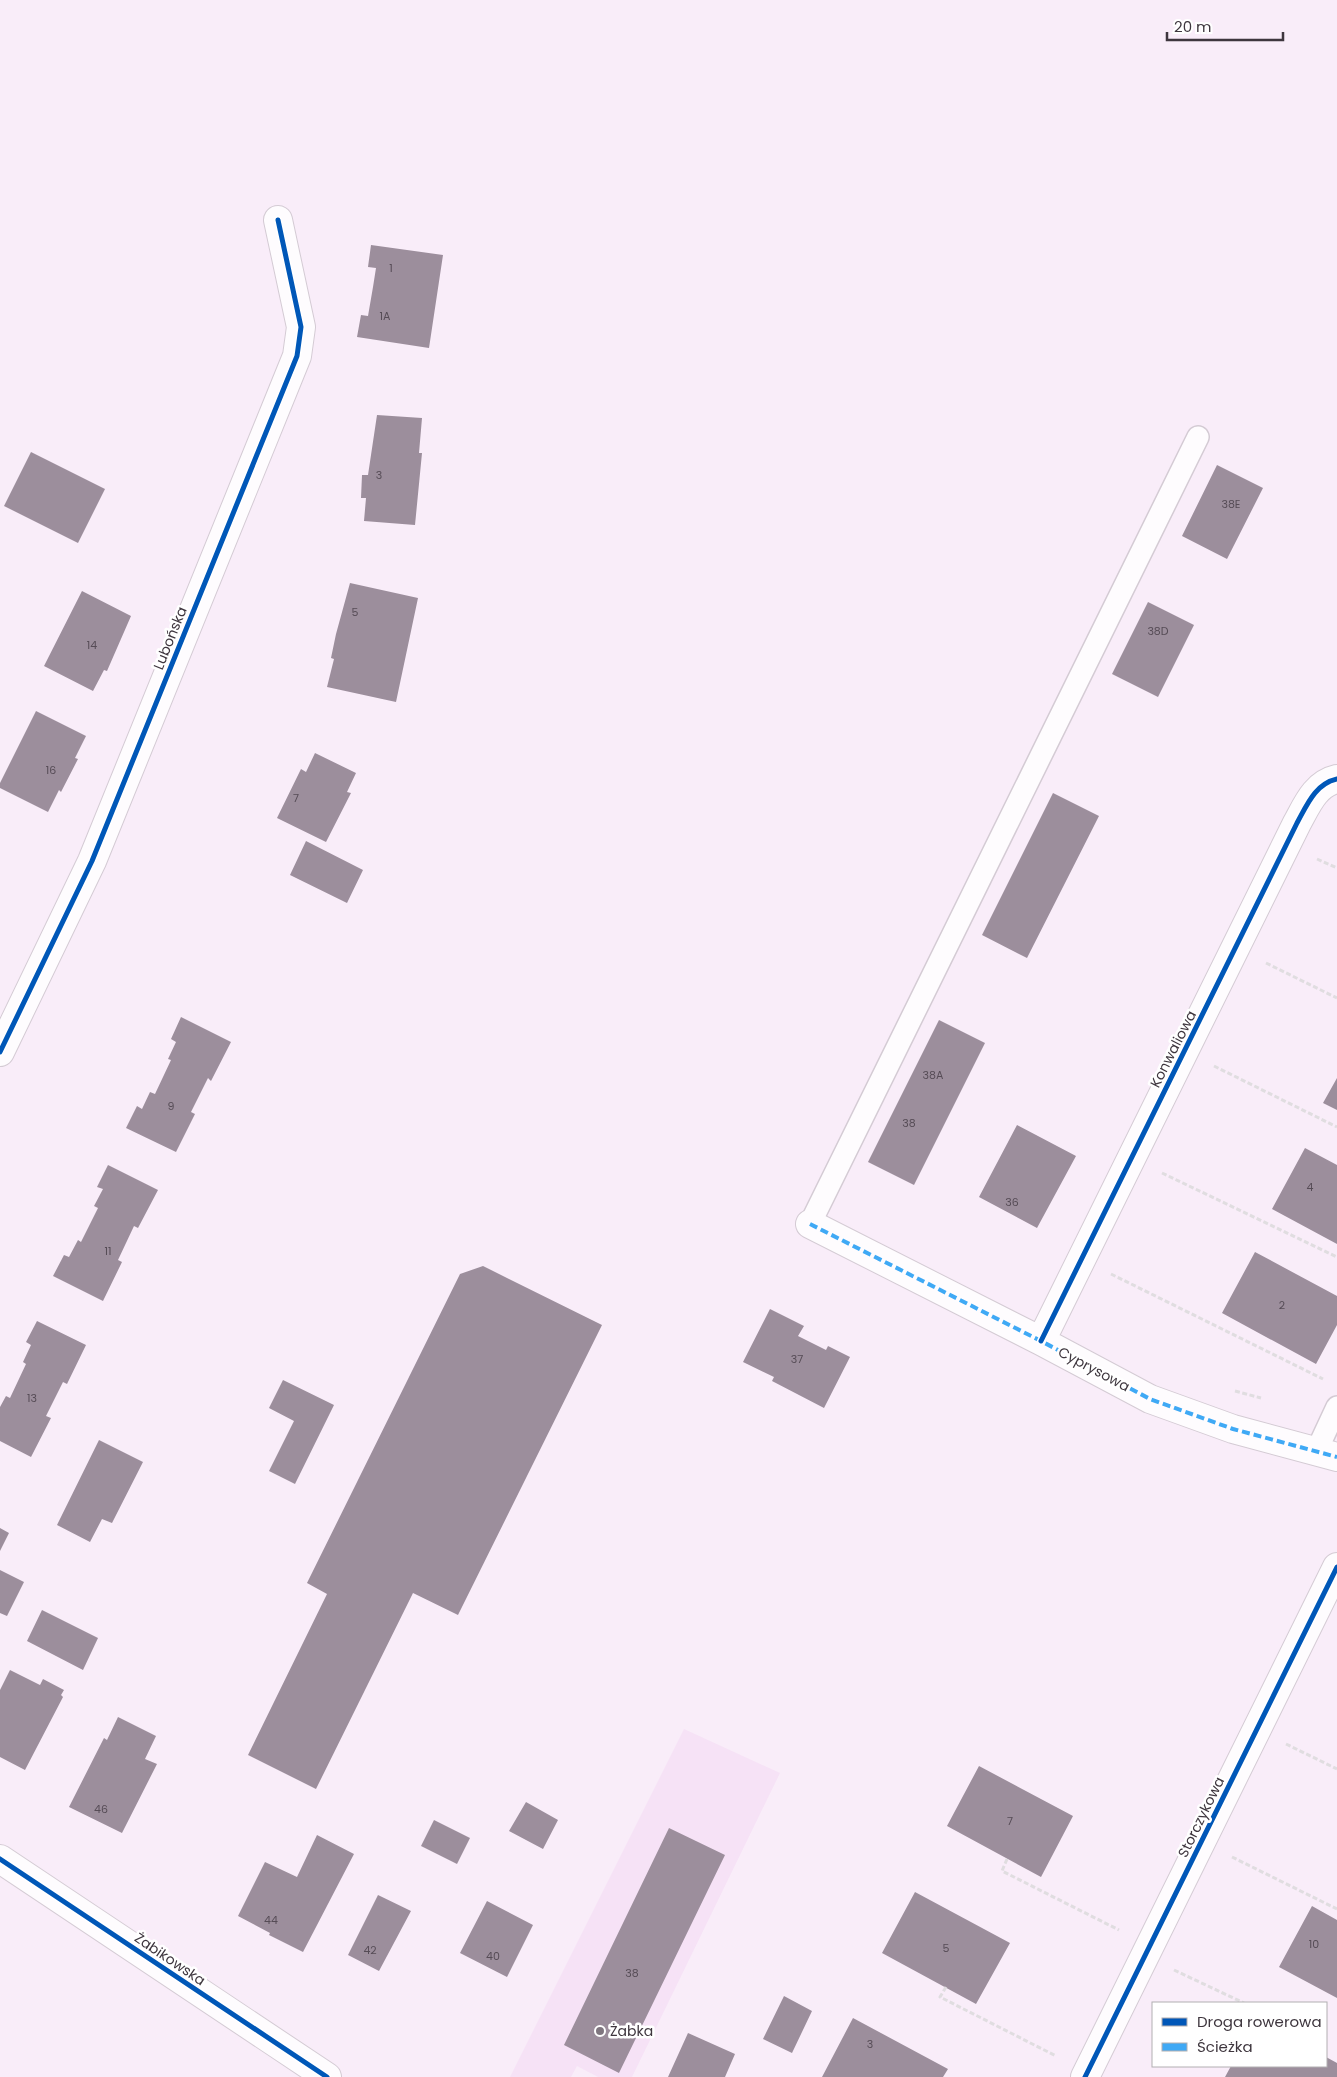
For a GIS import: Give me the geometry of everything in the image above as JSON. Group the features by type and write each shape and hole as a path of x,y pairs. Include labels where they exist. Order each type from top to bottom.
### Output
{"street":[{"name":"Lubońska","path":"0,1052 92,861 297,356 301,327 278,220"},
{"name":"Konwaliowa","path":"1041,1341 1130,1158 1312,795 1320,787 1337,779"},
{"name":"Cyprysowa","path":"810,1224 1041,1341 1150,1399 1233,1429 1326,1454"},
{"name":"Storczykowa","path":"1085,2077 1337,1567"},
{"name":"Żabikowska","path":"0,1859 327,2077"}],"lane":[{"path":"810,1224 1198,437"},
{"path":"1326,1454 1337,1407"}],"path":[{"path":"1235,949 1337,998"},
{"path":"1184,1052 1337,1127"},
{"path":"1130,1158 1337,1256"},
{"path":"1081,1259 1328,1382"},
{"path":"1277,1740 1337,1769"},
{"path":"1223,1853 1337,1909"},
{"path":"1007,1859 1002,1870 1122,1932"},
{"path":"1168,1967 1242,2002"},
{"path":"946,1986 940,1997 1059,2057"}],"shaded area":[{"path":"684,1729 780,1773 632,2077 598,2077 577,2066 571,2077 510,2077"}],"building":[{"path":"371,245 443,255 429,348 357,337 361,315 368,316 376,268 368,267"},
{"path":"377,415 422,418 419,453 422,453 415,525 364,521 366,498 361,498 362,475 368,475"},
{"path":"31,452 105,489 78,543 4,506"},
{"path":"1217,465 1263,488 1227,559 1182,536"},
{"path":"350,583 418,598 396,702 327,687 334,659 331,658 336,634"},
{"path":"82,591 131,616 107,671 104,670 93,691 44,666"},
{"path":"1148,602 1194,625 1158,697 1112,674"},
{"path":"36,711 86,736 75,758 78,759 48,812 0,788 0,783"},
{"path":"315,753 356,773 347,792 351,793 326,842 277,818 301,769 306,772"},
{"path":"1053,793 1099,816 1027,958 982,935"},
{"path":"306,841 363,870 347,903 290,875"},
{"path":"181,1017 231,1042 211,1081 208,1078 191,1112 195,1114 176,1152 126,1128 137,1106 142,1109 150,1092 155,1094 171,1060 168,1059 176,1042 171,1039"},
{"path":"939,1020 985,1043 914,1185 868,1162"},
{"path":"1337,1078 1337,1110 1323,1103"},
{"path":"1017,1125 1076,1156 1037,1228 979,1197"},
{"path":"1305,1148 1337,1165 1337,1244 1272,1209"},
{"path":"108,1165 158,1190 138,1228 134,1226 118,1260 122,1262 103,1301 53,1276 64,1255 69,1257 78,1240 81,1242 98,1208 94,1206 103,1189 97,1187"},
{"path":"1255,1252 1337,1296 1337,1325 1316,1364 1222,1313"},
{"path":"483,1266 602,1325 458,1615 413,1593 316,1789 248,1755 327,1594 307,1583 460,1274"},
{"path":"770,1309 804,1326 798,1336 826,1350 828,1346 850,1357 824,1408 772,1381 774,1377 743,1362"},
{"path":"37,1321 86,1345 67,1384 63,1382 46,1416 51,1418 31,1457 0,1441 0,1407 6,1396 10,1398 26,1364 23,1362 31,1345 26,1342"},
{"path":"283,1380 334,1405 295,1484 269,1471 294,1421 269,1408"},
{"path":"99,1440 143,1462 112,1523 102,1519 90,1542 57,1525"},
{"path":"0,1528 9,1533 0,1551"},
{"path":"0,1570 24,1582 7,1616 0,1613"},
{"path":"42,1610 98,1638 83,1670 27,1641"},
{"path":"10,1670 40,1685 43,1679 64,1690 61,1695 63,1697 25,1770 0,1757 0,1690"},
{"path":"118,1717 156,1736 145,1759 157,1764 122,1833 69,1807 104,1738 107,1740"},
{"path":"979,1766 1073,1816 1041,1877 947,1826"},
{"path":"526,1802 558,1820 543,1849 509,1831"},
{"path":"434,1820 470,1838 457,1864 421,1846"},
{"path":"669,1828 725,1855 619,2073 564,2045"},
{"path":"317,1835 354,1854 303,1952 269,1935 270,1933 238,1916 265,1862 297,1877"},
{"path":"915,1892 1010,1943 976,2004 882,1953"},
{"path":"378,1895 411,1911 379,1971 348,1955"},
{"path":"487,1901 533,1925 507,1977 460,1953"},
{"path":"1312,1906 1337,1920 1337,1998 1279,1967"},
{"path":"784,1996 812,2011 792,2053 763,2039"},
{"path":"853,2018 948,2069 943,2077 822,2077"},
{"path":"688,2033 735,2054 725,2077 668,2077"},
{"path":"1327,2058 1337,2063 1337,2077 1225,2077 1230,2067 1327,2067"}],"marked path":[{"path":"810,1224 1041,1341 1150,1399 1233,1429 1337,1457"}],"cycle path":[{"path":"0,1052 92,861 297,356 301,327 278,220"},
{"path":"1041,1341 1308,802 1323,785 1337,779"},
{"path":"1085,2077 1337,1567"},
{"path":"0,1859 327,2077"}],"place":[{"name":"Żabka","path":"600,2031"}]}
